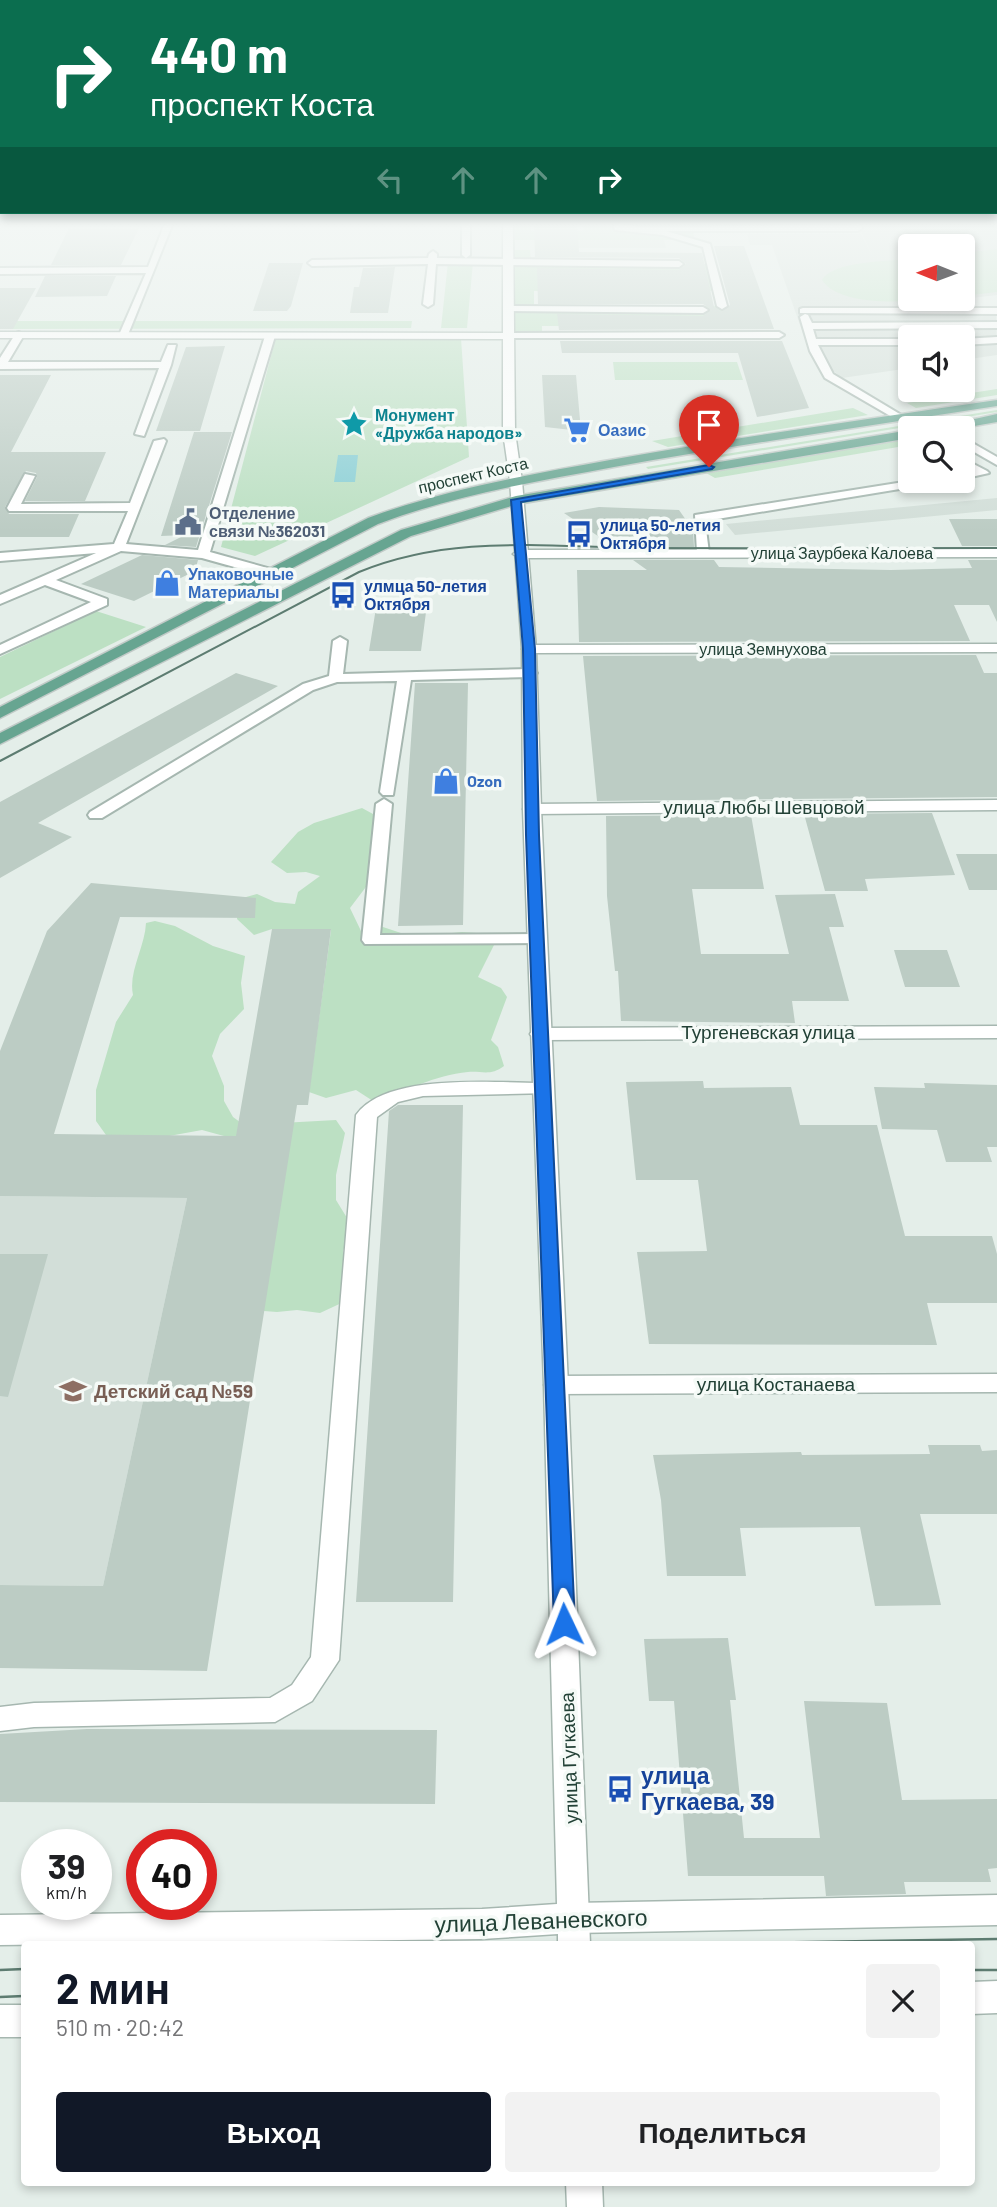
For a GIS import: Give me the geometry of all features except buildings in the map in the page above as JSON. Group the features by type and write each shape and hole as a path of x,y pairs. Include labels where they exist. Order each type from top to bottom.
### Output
{"main road":[{"name":"проспект Коста","path":"912,416 997,403"},
{"name":"проспект Коста","path":"0,713 375,520 444,498 516,481 898,418"},
{"path":"975,422 997,418"},
{"name":"проспект Коста","path":"0,739 406,533 516,500 898,436"}],"street":[{"path":"509,326 509,432 516,481"},
{"path":"0,335 509,336"},
{"name":"улица Гугкаева","path":"516,481 529,661 573,1931"},
{"name":"улица Заурбека Калоева","path":"520,554 997,553"},
{"name":"улица Земнухова","path":"529,661 997,648"},
{"name":"улица Любы Шевцовой","path":"532,808 997,805"},
{"name":"Тургеневская улица","path":"540,1034 997,1032"},
{"path":"0,1719 34,1715 275,1710 302,1693 325,1660 367,1115 391,1097 423,1090 542,1089"},
{"name":"улица Костанаева","path":"556,1385 997,1383"},
{"name":"улица Леваневского","path":"0,1930 482,1924 573,1931 997,1910"},
{"path":"975,1998 997,1997"},
{"path":"0,2021 21,2021"},
{"path":"584,2186 585,2207"}],"lane":[{"path":"124,335 128,326"},
{"path":"807,326 829,376 898,417"},
{"path":"509,336 779,334"},
{"path":"1,366 19,335"},
{"path":"203,554 270,336"},
{"path":"975,341 997,340"},
{"path":"812,342 898,342"},
{"path":"140,434 172,347"},
{"path":"1,366 166,365"},
{"path":"0,600 119,547 160,441"},
{"path":"975,448 997,461"},
{"path":"13,508 29,477"},
{"path":"703,553 699,518 898,486"},
{"path":"0,508 135,507"},
{"path":"0,557 119,547 203,554 274,574"},
{"path":"0,650 102,602 44,580"},
{"path":"336,678 340,641"},
{"path":"96,815 308,687 336,678 405,676 529,661"},
{"path":"405,676 386,798 371,940 537,939"}],"shaded area":[{"path":"800,326 898,326 898,370 842,378 809,351"},
{"path":"975,326 996,326 997,355 975,358"},
{"path":"997,498 997,510 735,535 726,524"},
{"name":"Детский сад №59","path":"0,1196 187,1198 103,1586 0,1585"}],"green space":[{"path":"0,326 411,326 411,328 0,329"},
{"path":"441,326 467,326 467,328"},
{"path":"512,326 734,326 542,326 542,338 512,338"},
{"path":"276,337 461,338 469,457 255,556 221,547"},
{"path":"613,362 737,362 743,380 615,380"},
{"path":"997,389 997,395 975,399 975,392"},
{"path":"913,402 953,402 916,408 907,403"},
{"path":"853,408 868,415 668,447 652,441"},
{"path":"997,410 973,416 960,416"},
{"path":"898,426 648,469 646,467"},
{"path":"898,436 898,447 715,478 699,469"},
{"path":"96,611 146,627 0,699 0,657"},
{"path":"362,808 373,814 381,826 375,875 350,908 361,931 374,924 413,937 462,932 491,934 494,945 478,977 501,988 507,997 491,1040 498,1047 504,1066 499,1069 432,1080 373,1101 356,1090 326,1098 309,1092 331,930 272,929 254,935 237,919 239,899 257,894 275,902 295,904 298,892 320,876 306,872 287,873 271,862 298,832 314,823"},
{"path":"155,921 175,926 213,946 245,956 241,983 244,1009 220,1034 212,1056 224,1086 224,1101 233,1117 244,1125 336,1120 345,1133 336,1175 336,1200 352,1226 343,1251 348,1300 320,1313 238,1309 257,1145 202,1130 147,1140 106,1135 96,1121 96,1090 116,1022 133,995 133,977 146,923"}],"water":[{"path":"338,455 358,455 355,482 334,482"}],"tram line":[{"path":"0,761 359,572 429,552 499,545 642,548 997,548"},
{"path":"871,1941 997,1939"},
{"path":"0,1970 21,1969"},
{"path":"975,1970 997,1970"},
{"path":"0,1997 21,1996"}],"place":[{"name":"Монумент «Дружба народов»","path":"354,424"},
{"name":"Оазис","path":"577,430"},
{"name":"Отделение связи №362031","path":"188,522"},
{"name":"улица 50-летия Октября","path":"579,534"},
{"name":"Упаковочные Материалы","path":"167,583"},
{"name":"улмца 50-летия Октября","path":"343,595"},
{"name":"Ozon","path":"446,781"},
{"name":"Детский сад №59","path":"73,1391"},
{"name":"улица Гугкаева, 39","path":"620,1789"}],"route":[{"path":"564,1624 540,1034 529,649 516,500 709,467"}]}
